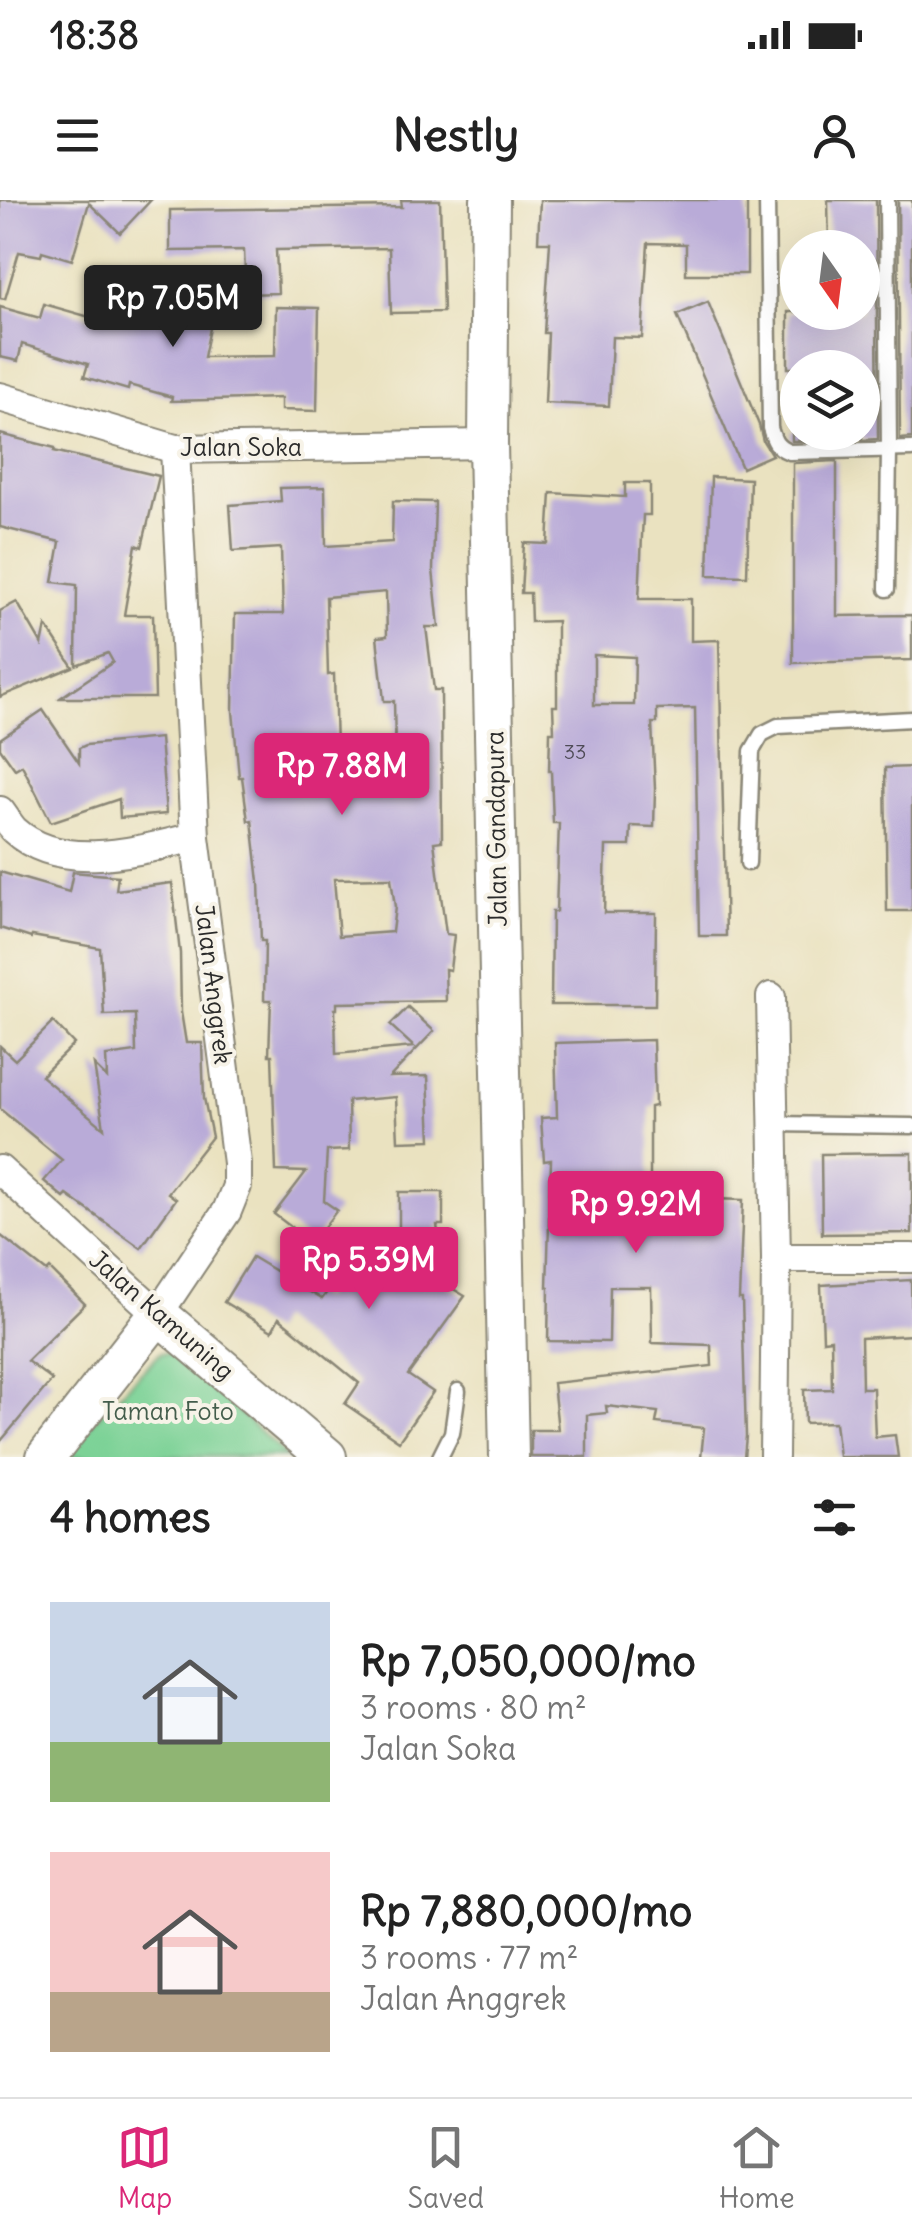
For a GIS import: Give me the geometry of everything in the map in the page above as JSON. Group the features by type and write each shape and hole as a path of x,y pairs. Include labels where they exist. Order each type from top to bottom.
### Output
{"street":[{"name":"Jalan Gandapura","path":"490,200 488,444 509,1457"},
{"name":"Jalan Soka","path":"0,398 175,449 488,444"},
{"name":"Jalan Anggrek","path":"46,1457 158,1314 227,1212 236,1186 237,1162 194,836 175,449"},
{"path":"0,811 15,830 59,853 114,854 194,836"},
{"path":"771,997 776,1258 774,1457"},
{"name":"Jalan Kamuning","path":"0,1170 158,1314 327,1457"},
{"path":"776,1258 912,1258"}],"lane":[{"path":"767,200 770,428 774,441 789,452 912,449"},
{"path":"887,589 888,200"},
{"path":"748,862 752,752 762,734 778,726 912,719"},
{"path":"774,1124 912,1126"},
{"path":"440,1457 452,1432 458,1390"}],"green space":[{"name":"Taman Foto","path":"160,1353 174,1353 288,1457 58,1457"}],"building":[{"path":"0,200 151,200 120,233 89,203 72,260 42,251 41,256 19,252 5,299 0,298"},
{"path":"401,200 440,200 443,312 391,313 389,248 276,250 278,293 246,294 244,250 170,251 170,210 402,207"},
{"path":"540,200 747,200 747,274 686,274 686,244 648,243 642,338 612,337 609,406 545,403 548,333 544,333 550,242 538,242"},
{"path":"828,200 876,200 876,230 829,230"},
{"path":"898,200 912,200 912,438 900,439"},
{"path":"110,286 159,302 161,296 214,309 204,357 275,356 276,307 319,308 317,411 281,410 281,398 171,401 172,397 129,385 128,390 84,377 88,364 22,344 18,361 0,357 0,307 40,318 44,304 100,320"},
{"path":"708,302 772,455 742,468 677,315"},
{"path":"788,330 877,330 877,350 788,350"},
{"path":"0,434 159,476 142,547 136,545 124,615 153,615 155,698 60,698 113,662 108,653 76,665 77,585 53,582 60,542 0,527"},
{"path":"837,461 837,616 912,615 912,660 793,663 793,463"},
{"path":"711,477 750,479 747,576 708,575"},
{"path":"625,483 650,483 650,515 643,515 639,599 691,599 691,641 719,640 726,936 699,936 695,708 657,709 657,723 652,723 654,827 631,826 630,846 606,846 604,913 656,913 655,1005 551,1005 552,912 556,912 559,823 553,823 549,771 553,706 557,706 557,621 531,622 530,593 521,593 524,543 548,544 551,493 625,497","holes":["594,655 635,657 634,705 594,705"]},
{"path":"325,487 326,546 392,542 393,501 435,502 433,570 439,627 426,627 434,690 441,690 442,841 434,842 446,934 454,935 450,970 445,969 446,1001 337,1003 336,1054 414,1047 390,1025 408,1007 434,1031 390,1077 428,1076 431,1140 398,1141 396,1097 348,1101 349,1150 327,1151 324,1201 337,1210 312,1243 274,1214 306,1172 276,1171 269,1055 271,1000 264,1000 265,941 261,941 259,882 252,820 248,821 239,777 233,711 235,614 283,614 281,548 233,551 230,505 281,501 280,488","holes":["386,592 387,636 377,637 384,701 394,701 395,748 336,749 334,674 328,675 326,597","391,878 395,907 392,932 339,936 334,879"]},
{"path":"17,602 42,645 46,626 73,667 0,697 0,611"},
{"path":"43,710 79,763 79,748 86,745 160,738 166,814 120,818 119,799 51,822 22,765 15,769 0,748 0,739"},
{"path":"912,767 912,911 887,911 885,768"},
{"path":"0,872 69,892 73,872 118,876 116,890 172,883 180,953 181,1012 186,1043 202,1043 204,1098 212,1137 168,1193 176,1199 141,1248 44,1181 62,1160 0,1109 0,1046 15,1060 53,1022 74,1044 41,1076 104,1128 94,1065 107,1078 106,1056 136,1052 135,1014 104,1015 100,948 31,938 0,928"},
{"path":"653,1040 655,1106 650,1107 650,1194 714,1194 714,1199 743,1200 739,1299 744,1457 701,1457 704,1428 656,1423 658,1412 606,1406 607,1413 587,1415 587,1457 531,1457 531,1430 558,1430 553,1383 712,1366 711,1345 652,1343 651,1287 610,1287 609,1342 548,1341 551,1160 544,1161 541,1118 557,1117 555,1043"},
{"path":"912,1153 912,1233 822,1234 821,1154"},
{"path":"399,1192 443,1192 443,1225 437,1225 445,1284 465,1296 408,1375 433,1392 399,1441 345,1404 359,1383 279,1318 272,1331 224,1302 252,1257 322,1299 350,1259 354,1235 399,1243"},
{"path":"0,1235 47,1272 50,1269 85,1304 27,1361 52,1380 0,1442"},
{"path":"911,1280 912,1335 861,1338 862,1388 873,1388 875,1437 895,1435 898,1457 839,1457 835,1422 805,1423 804,1390 832,1389 831,1339 823,1340 821,1285"}]}
